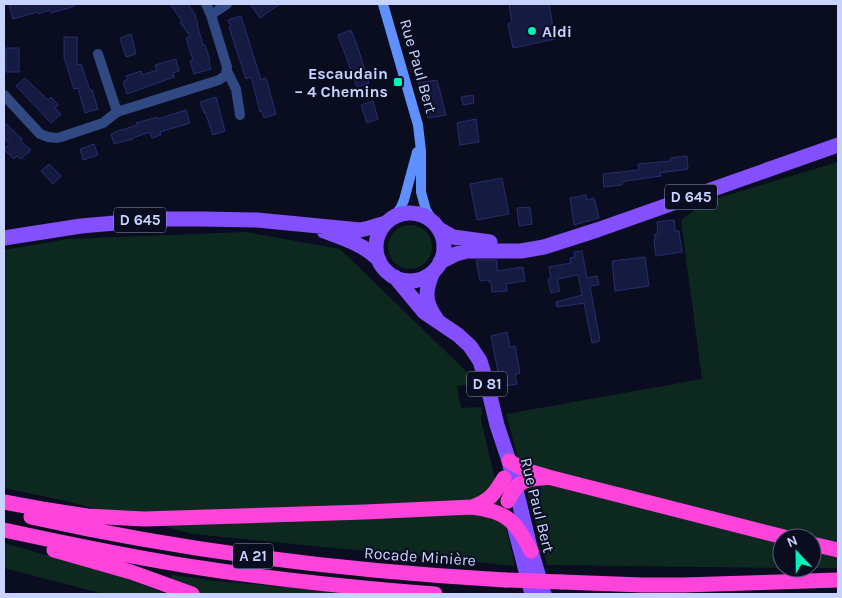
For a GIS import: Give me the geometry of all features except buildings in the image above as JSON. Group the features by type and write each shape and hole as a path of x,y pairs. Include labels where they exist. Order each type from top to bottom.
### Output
{"highway":[{"path":"509,461 520,468 552,478 772,534"},
{"path":"472,507 532,478 552,478"},
{"path":"4,502 42,510 87,516 144,519 405,511 472,507 497,512 513,523 520,531 531,551"},
{"name":"Rocade Minière","path":"4,511 113,534 225,553 350,569 505,580 642,585 838,580"},
{"name":"A 21","path":"4,530 96,550 212,570 336,586 435,594"},
{"path":"4,537 144,576 192,594"},
{"path":"822,546 838,550"}],"main road":[{"name":"D 645","path":"436,267 464,251 531,250 544,247 838,147"},
{"path":"436,267 427,276 416,280 394,277 385,270 376,250 377,238 382,228 390,220 413,213 424,216 436,226 442,236 444,248 436,267 428,284 427,294 430,309 437,320"},
{"name":"D 645","path":"4,238 81,226 146,220 278,222 360,230 390,220"},
{"name":"D 645","path":"306,225 362,247 379,260"},
{"name":"D 645","path":"436,226 453,237 486,242 523,242 576,237"},
{"name":"Rue Paul Bert","path":"394,277 424,312 463,339 477,357 485,376 497,425 509,461 509,489 513,523 532,594"},
{"name":"Rue Paul Bert","path":"497,425 498,444 509,489 544,594"}],"street":[{"path":"206,4 211,14 227,71 236,89 240,116"},
{"path":"211,14 227,4"},
{"name":"Rue Paul Bert","path":"383,4 418,125 421,192 426,210 436,226"},
{"path":"98,54 117,112"},
{"path":"4,96 40,134 48,138 61,137 102,124 117,112 219,80 226,75 227,71"},
{"name":"Rue Paul Bert","path":"390,220 401,207 404,200 420,139"}],"green space":[{"path":"838,162 838,568 822,568 822,528 772,528 772,568 547,565 506,414 702,379 681,220 705,202"},
{"path":"410,225 422,229 428,235 432,247 428,259 422,265 410,269 398,265 392,259 388,247 392,235 398,229"},
{"path":"246,232 340,249 471,376 473,384 457,386 461,408 482,407 481,419 515,566 193,534 66,501 4,488 4,250 68,239"},
{"path":"4,543 126,578 166,594 104,594 4,568"},
{"path":"172,575 216,581 364,594 166,594"}],"place":[{"name":"Aldi","path":"532,31"},
{"name":"Escaudain – 4 Chemins","path":"398,82"}]}
